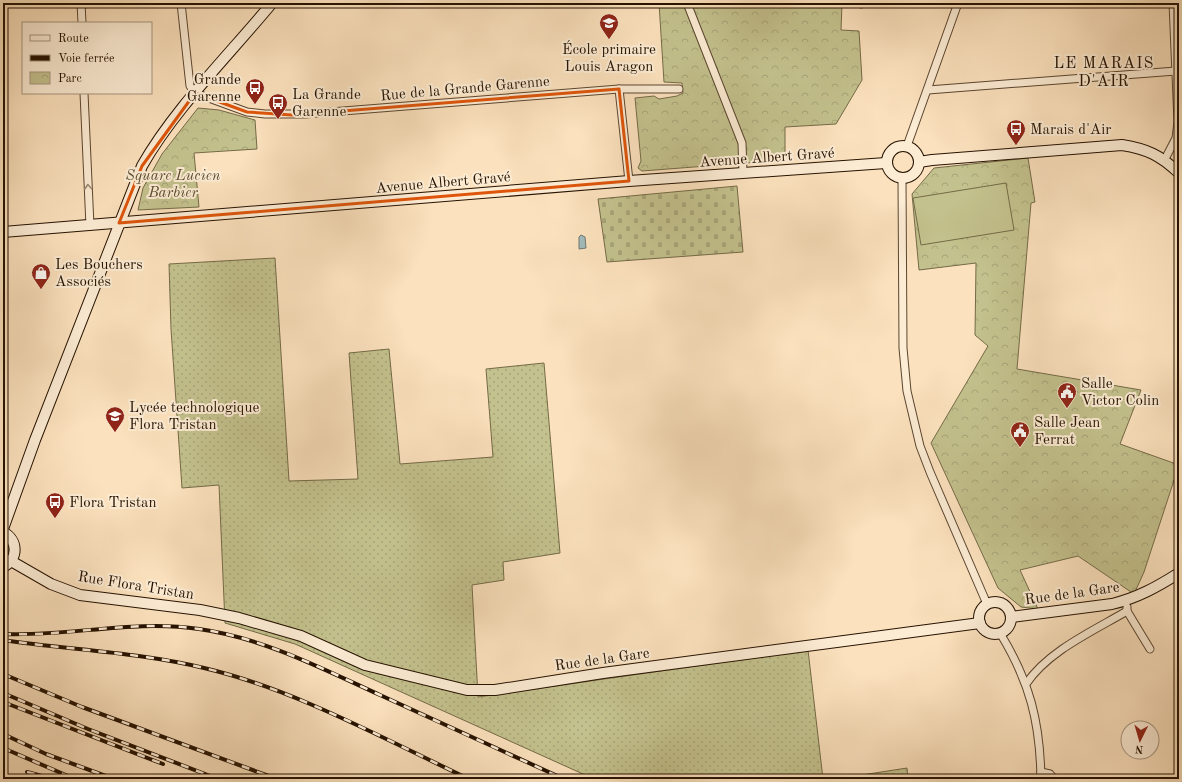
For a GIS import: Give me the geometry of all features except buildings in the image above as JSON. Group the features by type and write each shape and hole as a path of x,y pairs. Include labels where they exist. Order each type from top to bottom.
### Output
{"main road":[{"path":"7,564 14,556 14,544 12,539 3,531 35,440 137,178 152,149 195,93 272,3"},
{"path":"902,145 907,146 916,152 919,162 916,172 907,178 893,175 886,163 887,158 893,149 902,145"},
{"path":"919,162 1122,145 1144,148 1165,159 1179,173"},
{"name":"Avenue Albert Gravé","path":"3,232 629,181 886,163"},
{"name":"Rue Flora Tristan","path":"7,564 51,584 80,595 200,610 239,618"},
{"name":"Rue de la Gare","path":"1011,617 1112,604 1127,606 1179,573"},
{"path":"1000,603 1009,611 1011,617 1008,627 1000,633 990,633 986,631 980,623 979,615 982,608 988,604 1000,603"},
{"name":"Rue de la Gare","path":"239,618 301,636 365,665 467,690 488,690 980,623"}],"street":[{"path":"82,22 81,4 97,3"},
{"path":"181,3 188,76 190,86 195,93"},
{"path":"687,3 742,143 743,173"},
{"path":"907,146 958,3"},
{"path":"1165,159 1178,138 1173,3"},
{"path":"928,90 1176,71"},
{"path":"619,89 629,181"},
{"name":"Rue de la Grande Garenne","path":"195,93 247,112 292,115 619,89 679,89"},
{"path":"84,94 90,226"},
{"path":"902,178 903,348 907,391 920,446 988,604"},
{"path":"1026,684 1032,675 1050,658 1127,606 1150,649"},
{"path":"1000,633 1026,684 1037,722 1041,775 1050,774 1054,779"}],"highlighted area":[{"path":"619,89 629,181 119,223 142,166 195,93 247,112 292,115"}],"green space":[{"path":"659,3 842,3 841,30 859,31 862,80 836,124 785,127 785,160 642,171 638,168 641,161 635,98 654,96 659,99 677,96 683,93 682,83 664,82"},
{"name":"Square Lucien Barbier","path":"198,108 219,110 255,120 257,149 194,153 199,207 138,210 143,188 162,154"},
{"path":"1028,158 1035,202 1031,203 1017,369 1141,390 1120,444 1179,465 1144,572 1134,594 1078,556 1020,570 1038,609 1021,607 998,588 931,443 988,346 975,335 976,263 919,270 912,194 934,168"},
{"path":"1006,183 1014,230 921,245 913,198"},
{"path":"737,186 743,252 607,262 598,199"},
{"path":"275,258 289,481 358,479 349,353 389,349 400,464 493,457 486,369 544,363 560,553 503,562 504,580 472,585 478,697 808,650 823,779 594,779 295,644 225,623 219,485 182,488 171,329 169,264"},
{"path":"3,540 9,549 7,557 3,561"},
{"path":"907,768 908,779 836,779"}],"water":[{"path":"581,235 585,237 586,248 579,249 579,237"}],"railway":[{"path":"3,634 52,633 150,626 174,626 223,633 246,639 291,655 564,779"},
{"path":"3,640 154,658 204,668 238,677 306,702 469,779"},
{"path":"3,674 82,707 277,779"},
{"path":"3,693 88,729 218,779"},
{"path":"3,702 163,764"},
{"path":"3,734 46,754 114,779"},
{"path":"3,748 75,779"},
{"path":"27,772 53,779"}],"place":[{"name":"École primaire Louis Aragon","path":"609,40"},
{"name":"Grande Garenne","path":"255,105"},
{"name":"La Grande Garenne","path":"278,120"},
{"name":"Marais d'Air","path":"1016,146"},
{"name":"Les Bouchers Associés","path":"41,290"},
{"name":"Salle Victor Colin","path":"1067,409"},
{"name":"Lycée technologique Flora Tristan","path":"115,433"},
{"name":"Salle Jean Ferrat","path":"1020,448"},
{"name":"Flora Tristan","path":"55,519"}],"district":[{"name":"LE MARAIS D'AIR","path":"1104,71"}]}
